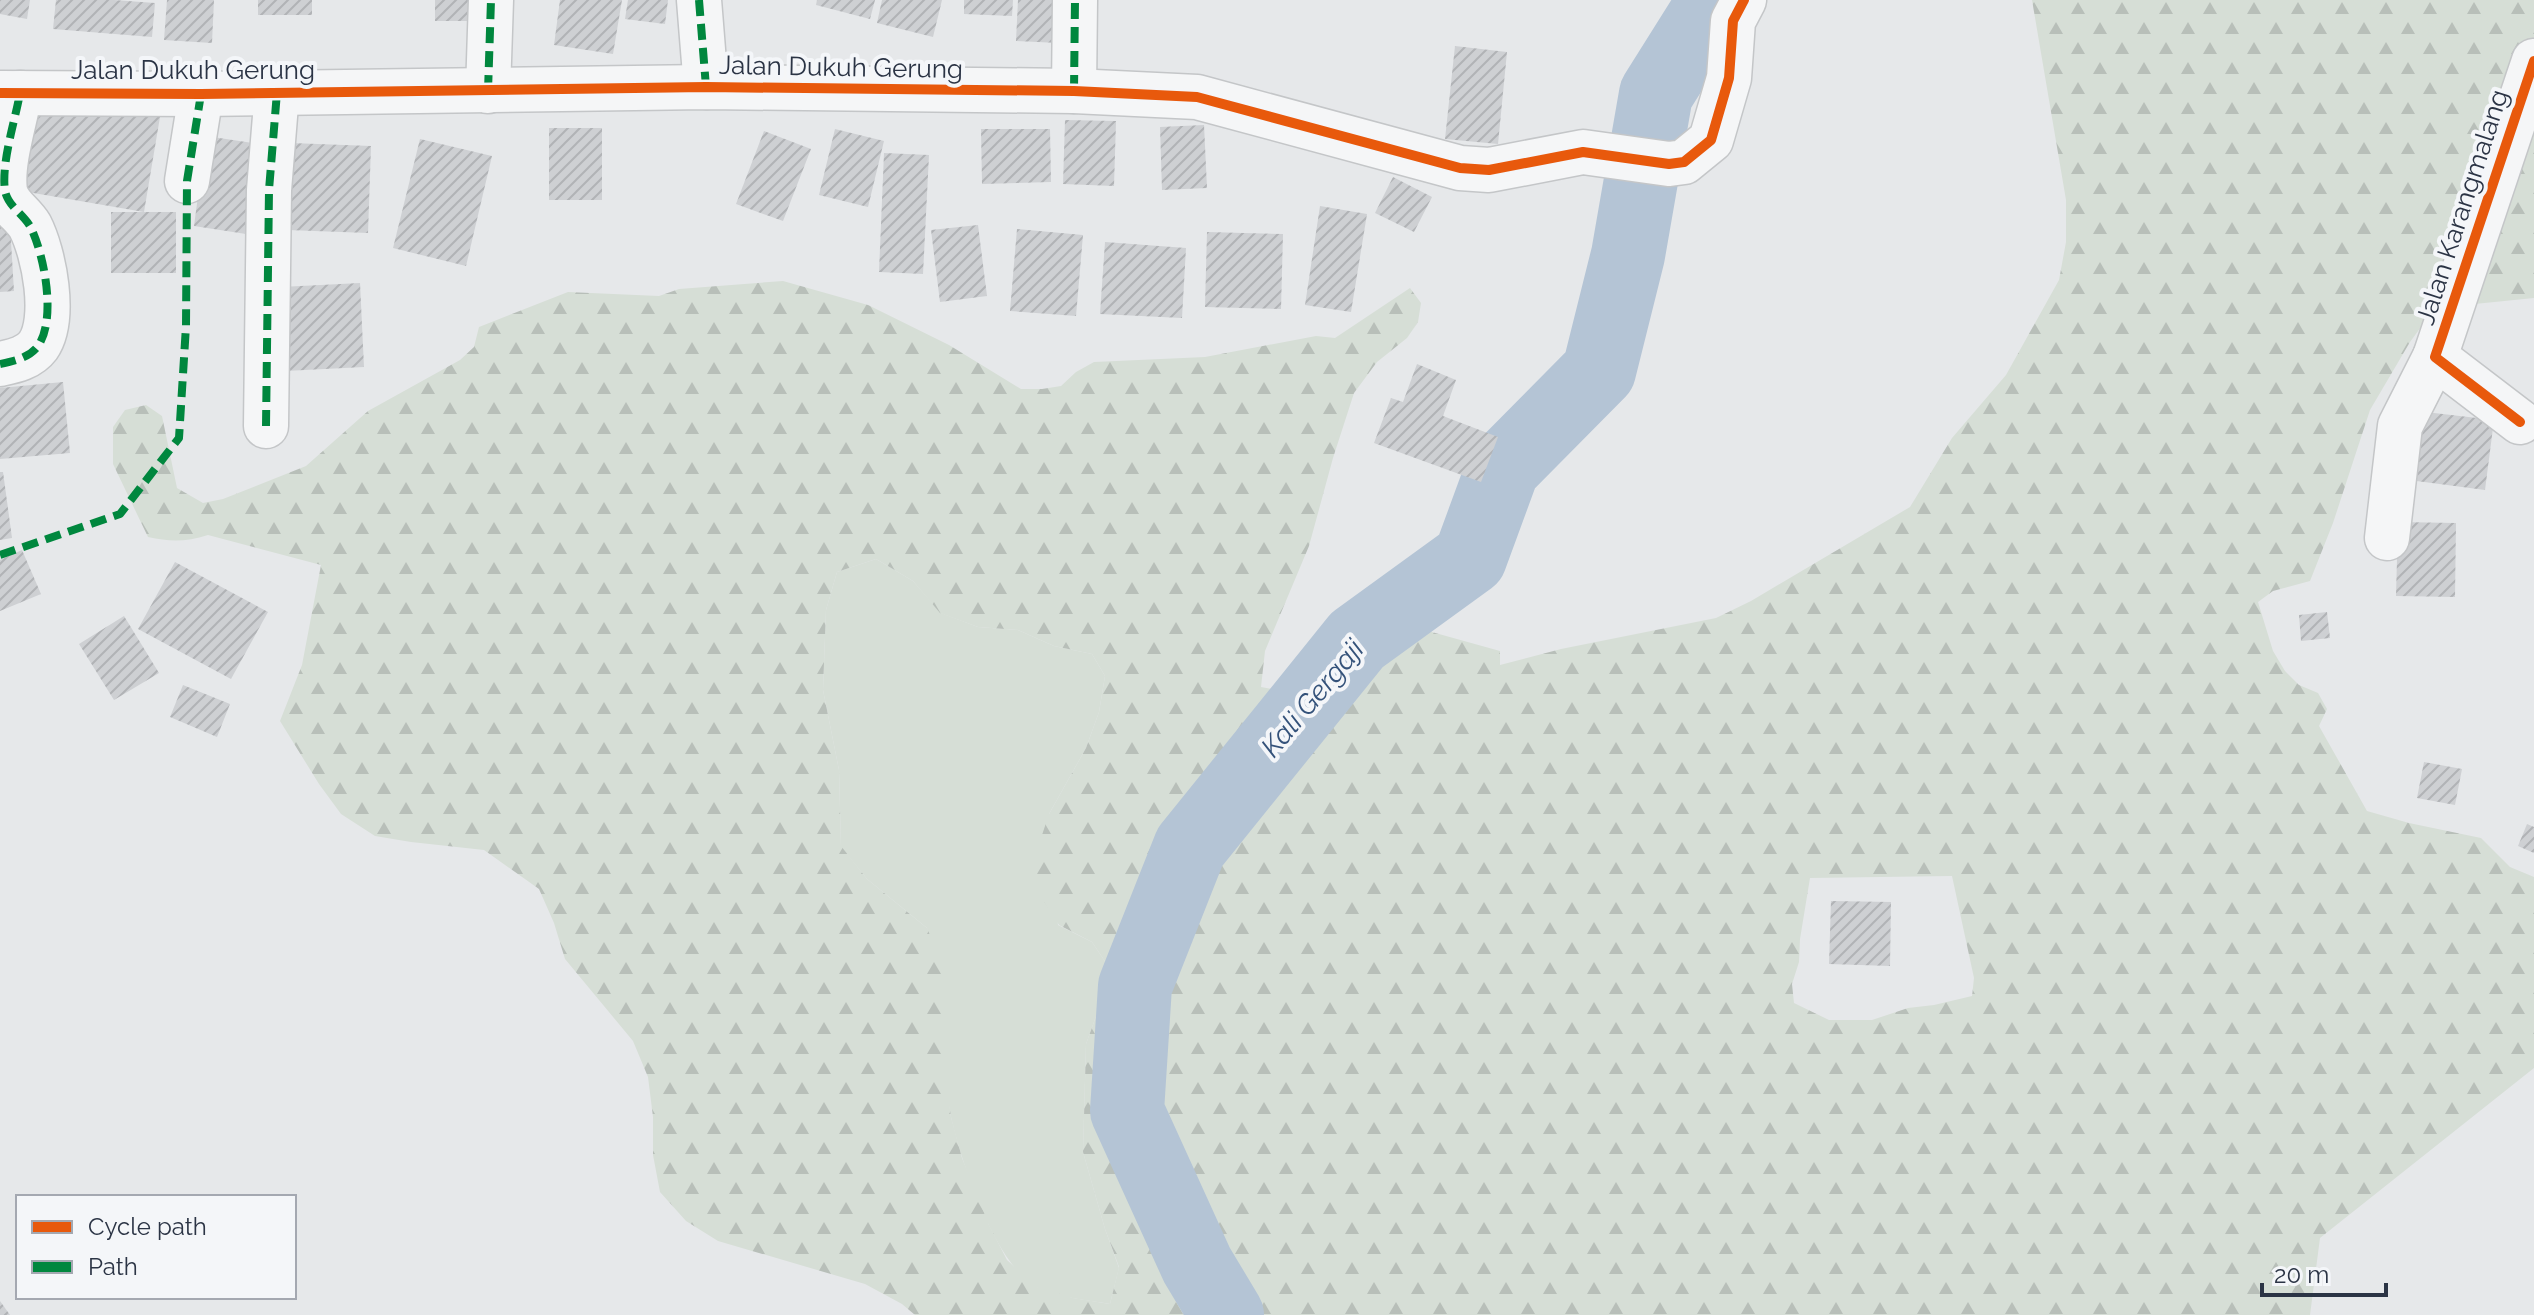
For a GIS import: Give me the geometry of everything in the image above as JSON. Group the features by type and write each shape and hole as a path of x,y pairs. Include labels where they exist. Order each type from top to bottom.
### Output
{"street":[{"path":"488,91 491,0"},
{"path":"699,0 706,87"},
{"path":"1074,91 1075,0"},
{"name":"Jalan Dukuh Gerung","path":"10,93 201,94 706,87 1074,91 1197,97 1460,168 1489,170 1583,152 1669,164 1684,162 1711,140 1729,78 1733,21 1744,0"},
{"name":"Jalan Karangmalang","path":"2387,538 2400,426 2435,357 2534,61"},
{"path":"266,426 269,190 277,92"},
{"path":"0,364 28,356 39,345 48,312 48,296 37,247 29,226 7,198 4,180 10,93"},
{"path":"187,181 201,94"},
{"name":"Jalan Karangmalang","path":"2435,357 2520,422"}],"green space":[{"path":"2032,0 2534,0 2534,298 2435,308 2410,342 2370,410 2333,523 2310,581 2273,591 2258,602 2273,651 2285,671 2299,685 2318,693 2327,709 2319,726 2367,811 2481,838 2510,867 2534,877 2534,1068 2320,1238 2310,1315 915,1315 902,1304 865,1284 718,1241 686,1221 660,1192 653,1155 653,1117 648,1077 633,1041 565,959 539,889 484,850 375,836 341,814 280,721 302,665 321,565 208,535 178,540 148,537 113,464 113,427 125,410 146,405 162,416 177,488 203,503 223,499 306,466 368,411 460,360 474,347 479,327 568,292 659,296 679,289 783,281 868,305 949,345 1021,389 1042,389 1061,386 1076,372 1094,362 1205,357 1316,336 1335,338 1410,288 1421,303 1418,322 1407,338 1377,362 1354,393 1309,546 1265,651 1261,687 1287,692 1313,655 1357,622 1421,629 1500,651 1500,665 1561,649 1716,618 1751,601 1910,507 1952,438 2006,375 2059,280 2066,242 2066,200","holes":["876,559 913,581 940,613 978,627 1018,630 1054,646 1092,654 1105,676 1099,712 1086,748 1049,814 1035,856 1038,892 1059,925 1092,942 1112,972 1086,1044 1083,1152 1119,1267 1110,1304 1073,1298 1037,1287 1007,1260 962,1158 951,1117 946,1079 942,964 927,928 867,879 841,846 839,770 823,690 826,610 837,572","1952,876 1974,978 1972,996 1908,1008 1872,1020 1829,1020 1794,1003 1792,984 1799,962 1810,878"]},
{"path":"876,559 913,581 941,613 978,627 1018,630 1054,646 1092,654 1105,676 1099,712 1086,748 1049,814 1058,925 1092,942 1112,972 1086,1044 1083,1152 1119,1268 1110,1304 1038,1288 1008,1259 995,1237 972,1185 951,1117 927,928 867,879 841,847 839,770 823,690 826,610 837,572"}],"building":[{"path":"0,0 30,0 27,19 0,14"},
{"path":"56,0 155,3 152,37 53,29"},
{"path":"167,0 214,0 212,43 164,40"},
{"path":"258,0 312,0 312,15 258,15"},
{"path":"435,0 486,0 486,21 435,21"},
{"path":"560,0 622,0 613,54 554,45"},
{"path":"628,0 668,0 665,24 625,19"},
{"path":"817,0 875,0 870,19 816,5"},
{"path":"882,0 942,0 933,37 877,23"},
{"path":"964,0 1013,0 1012,16 964,14"},
{"path":"1018,0 1061,0 1059,43 1016,41"},
{"path":"1455,46 1507,52 1498,144 1445,139"},
{"path":"32,96 160,117 144,212 16,190"},
{"path":"1065,120 1116,121 1114,186 1063,184"},
{"path":"1204,125 1207,188 1162,190 1160,127"},
{"path":"549,128 602,128 602,200 549,200"},
{"path":"835,129 884,141 868,207 819,195"},
{"path":"981,129 1050,129 1051,182 982,184"},
{"path":"764,131 811,149 783,221 736,204"},
{"path":"206,136 259,144 246,234 194,226"},
{"path":"420,139 492,156 466,266 393,248"},
{"path":"291,143 371,146 368,233 288,230"},
{"path":"884,153 929,155 923,274 879,272"},
{"path":"1393,177 1432,197 1414,232 1375,213"},
{"path":"1320,206 1367,214 1351,312 1305,305"},
{"path":"111,212 176,212 176,273 111,273"},
{"path":"10,225 14,291 0,292 0,226"},
{"path":"978,225 987,296 940,302 931,230"},
{"path":"1017,229 1083,235 1076,316 1010,311"},
{"path":"1207,232 1283,234 1281,309 1205,307"},
{"path":"1105,242 1186,248 1182,318 1100,314"},
{"path":"360,283 364,367 285,371 281,287"},
{"path":"1417,364 1456,380 1443,416 1498,437 1481,482 1374,443 1391,398 1403,402"},
{"path":"63,382 70,453 0,459 0,388"},
{"path":"2417,411 2494,420 2485,490 2409,480"},
{"path":"0,472 3,472 12,538 0,540"},
{"path":"2398,522 2456,523 2455,597 2396,596"},
{"path":"22,550 41,594 0,611 0,560"},
{"path":"175,562 268,612 231,679 138,629"},
{"path":"2327,612 2330,638 2301,641 2299,615"},
{"path":"124,616 159,673 114,700 79,644"},
{"path":"183,685 230,704 217,737 170,717"},
{"path":"2424,762 2462,769 2455,805 2417,798"},
{"path":"2527,824 2534,827 2534,853 2518,846"},
{"path":"1831,901 1891,902 1890,966 1829,964"},
{"path":"0,1301 10,1315 0,1315"}],"waterway":[{"name":"Kali Gergaji","path":"1227,1315 1197,1265 1127,1111 1135,986 1190,847 1357,640 1470,558 1503,468 1599,371 1628,255 1656,94 1715,0"}],"marked path":[{"path":"488,91 491,0"},
{"path":"699,0 706,87"},
{"path":"1074,91 1075,0"},
{"path":"266,426 269,190 277,92"},
{"path":"0,364 21,358 34,350 44,334 47,320 48,303 40,252 30,226 9,201 5,191 7,155 20,93"},
{"path":"0,555 120,514 179,438 186,326 187,181 201,94"}],"cycle path":[{"path":"0,93 201,94 706,87 1074,91 1197,97 1460,168 1489,170 1583,152 1669,164 1684,162 1711,140 1729,78 1733,21 1744,0"},
{"path":"2520,422 2435,357 2534,61"}]}
